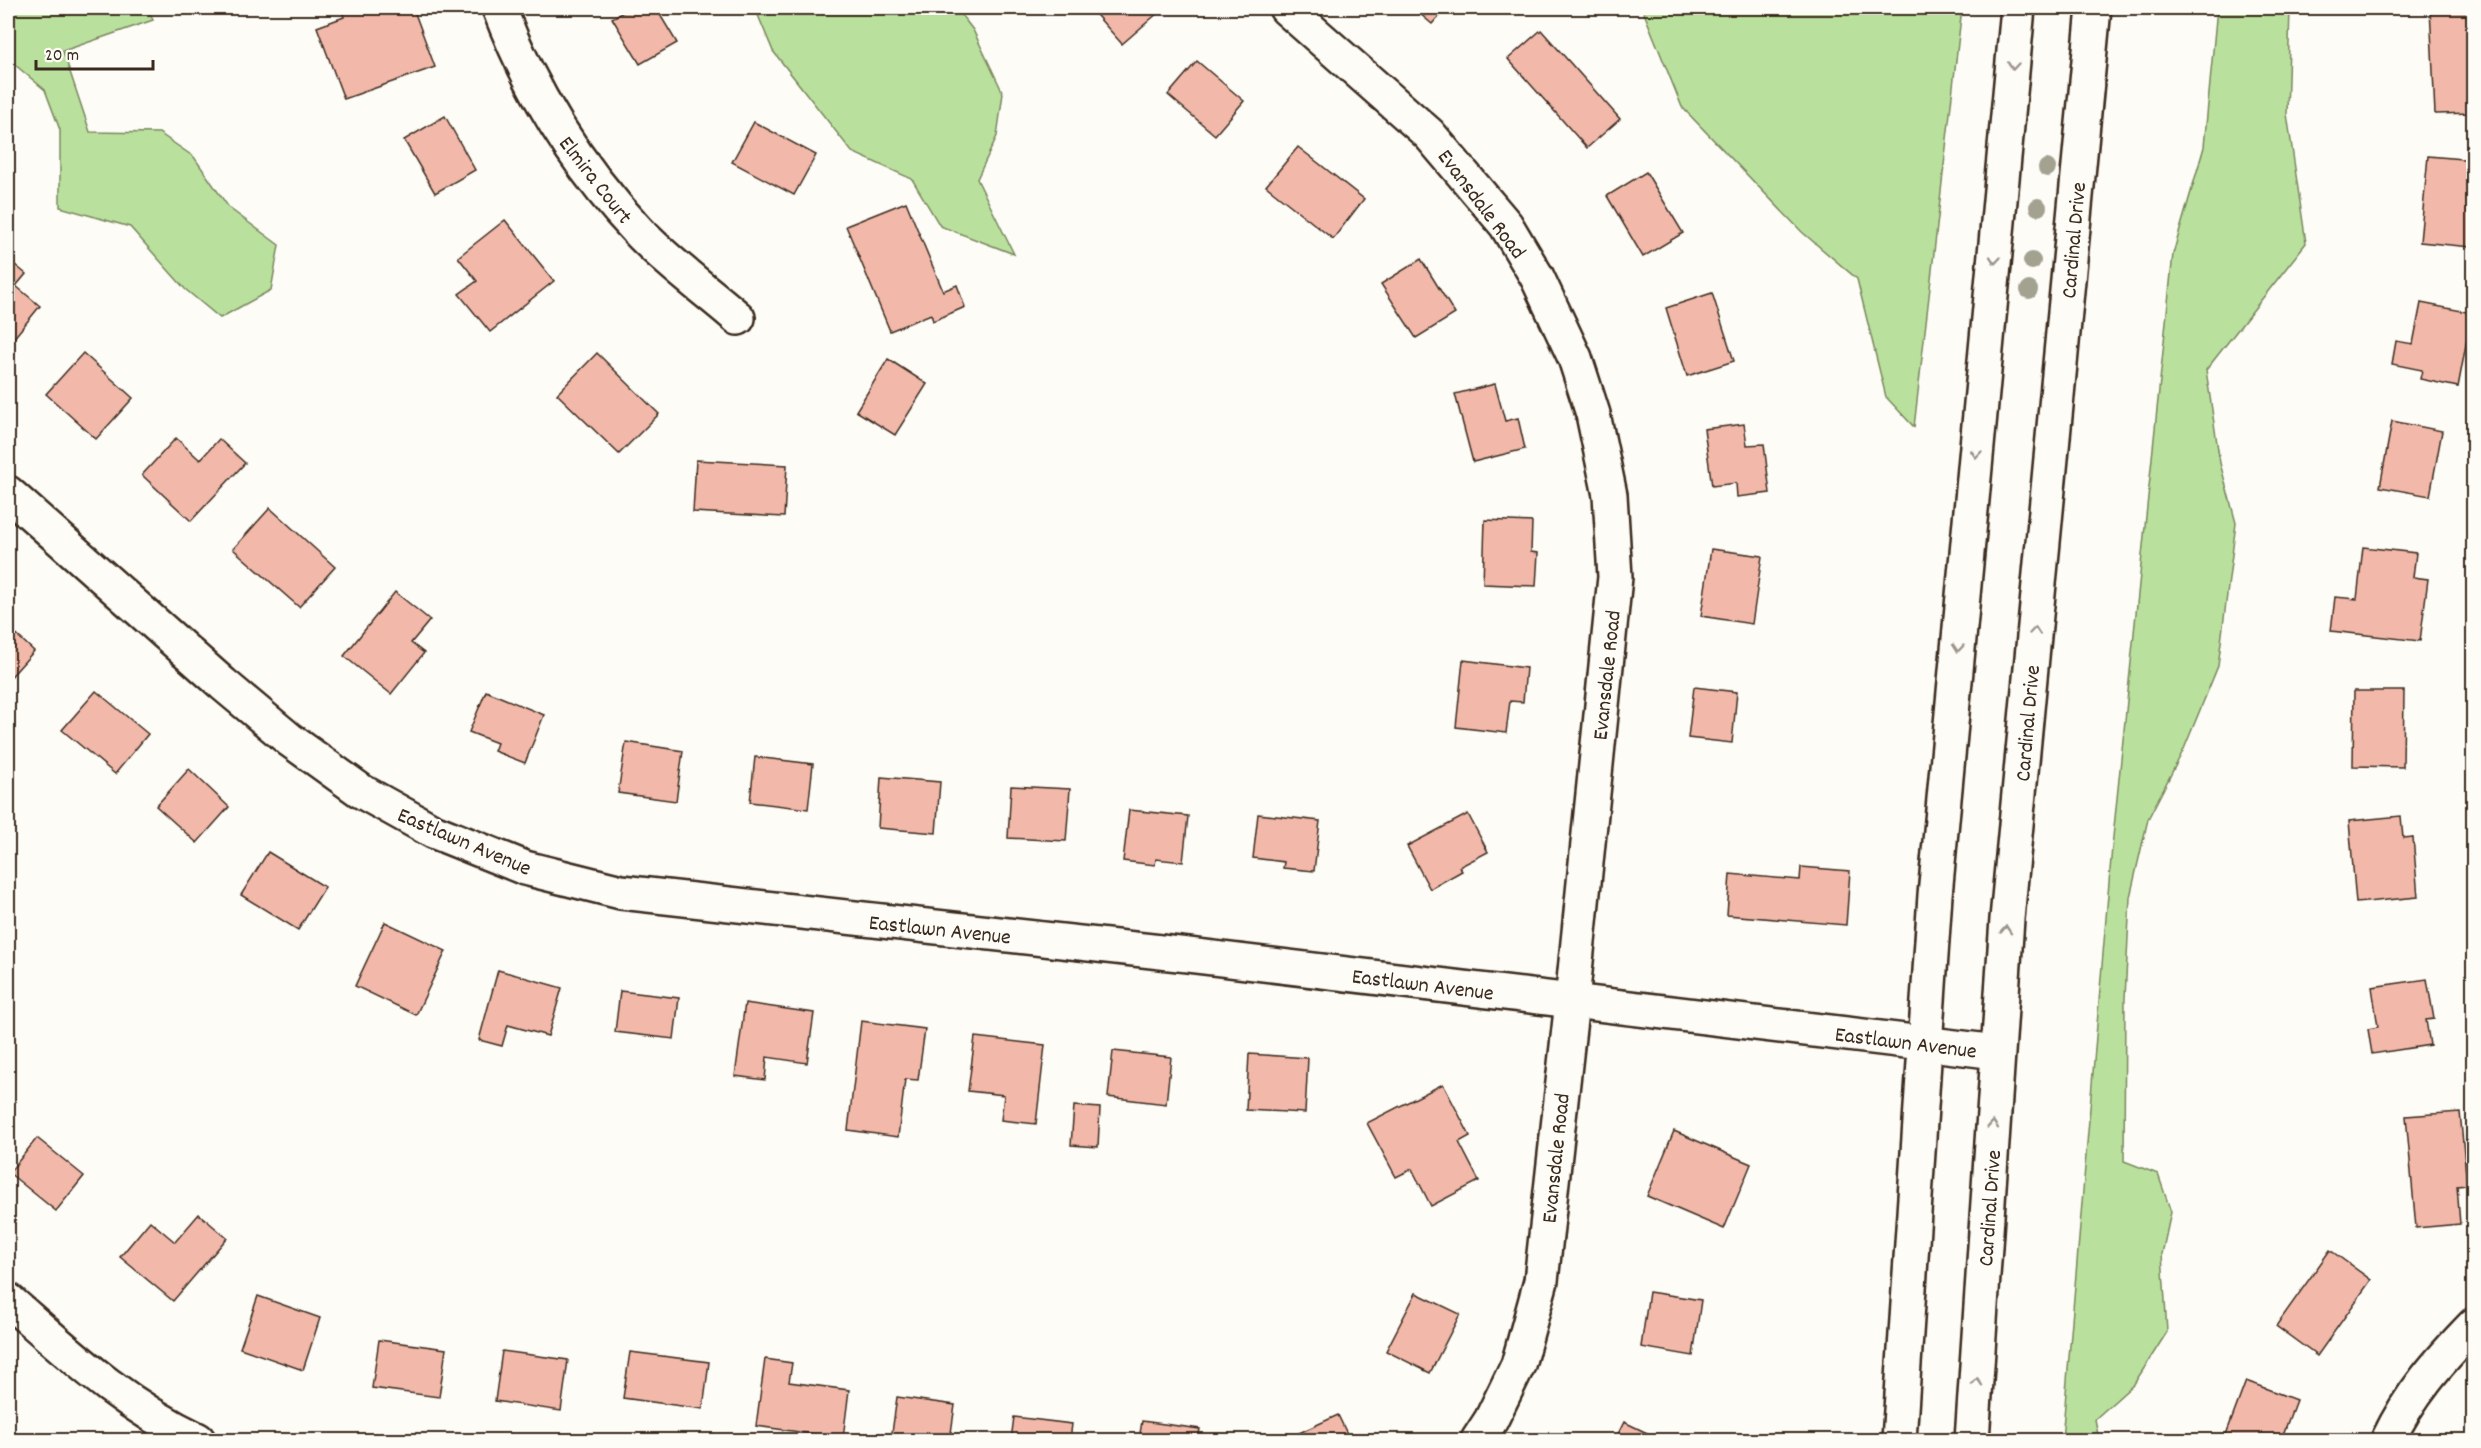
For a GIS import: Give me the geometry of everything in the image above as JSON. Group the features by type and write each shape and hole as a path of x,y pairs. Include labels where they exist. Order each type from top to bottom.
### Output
{"street":[{"name":"Elmira Court","path":"499,8 517,56 551,120 592,179 640,233 738,318"},
{"name":"Evansdale Road","path":"1286,8 1429,134 1506,225 1537,277 1566,338 1593,414 1610,495 1615,577 1572,1001 1536,1305 1518,1365 1491,1420 1478,1440"},
{"path":"1899,1440 1936,884 2018,8"},
{"name":"Cardinal Drive","path":"1972,1440 2008,907 2094,8"},
{"name":"Eastlawn Avenue","path":"8,493 223,684 290,740 361,792 433,831 525,868 621,892 1997,1052"},
{"path":"8,1300 114,1392 164,1424 198,1440"},
{"path":"2388,1440 2405,1405 2442,1358 2474,1325"}],"green space":[{"path":"8,8 147,8 153,20 63,51 90,132 159,133 194,157 229,208 279,245 271,290 220,318 185,289 130,227 60,207 60,130 45,90 8,59"},
{"path":"755,8 956,8 973,30 1003,93 997,136 977,179 1014,254 940,226 912,179 852,152 773,51"},
{"path":"1642,8 1962,8 1914,427 1886,397 1857,279 1802,232 1682,107"},
{"path":"2217,8 2290,8 2287,114 2306,243 2206,370 2220,463 2236,523 2218,666 2184,749 2148,819 2130,897 2125,998 2124,1161 2158,1174 2171,1212 2162,1254 2167,1332 2134,1384 2095,1419 2099,1440 2062,1440 2112,847 2173,254 2204,147"}],"building":[{"path":"341,8 413,8 435,67 344,99 317,27 344,17"},
{"path":"630,8 656,8 677,43 640,64 612,18"},
{"path":"1090,8 1156,8 1159,12 1122,44"},
{"path":"1413,8 1446,8 1432,24"},
{"path":"2430,8 2474,8 2474,113 2435,114"},
{"path":"1541,30 1620,119 1587,148 1508,59"},
{"path":"1197,61 1244,101 1215,135 1168,95"},
{"path":"445,116 475,170 435,193 404,140"},
{"path":"754,122 816,155 794,195 732,162"},
{"path":"1298,147 1364,199 1333,239 1266,186"},
{"path":"2428,156 2474,160 2471,247 2420,242"},
{"path":"1646,172 1683,233 1643,257 1607,196"},
{"path":"906,202 943,291 957,285 965,307 933,321 931,314 890,331 846,226"},
{"path":"505,220 554,281 490,332 459,294 477,281 458,257"},
{"path":"8,259 26,274 16,286 40,306 9,344"},
{"path":"1421,259 1455,314 1416,338 1381,284"},
{"path":"1712,293 1734,361 1687,376 1666,308"},
{"path":"2421,303 2472,313 2458,387 2420,379 2422,370 2392,364 2396,341 2413,344"},
{"path":"83,353 133,398 96,439 46,394"},
{"path":"597,353 659,414 619,454 557,394"},
{"path":"888,359 927,384 895,435 856,411"},
{"path":"1495,384 1505,421 1518,418 1525,449 1473,462 1455,394"},
{"path":"2392,421 2442,431 2430,496 2380,487"},
{"path":"1744,424 1747,445 1764,444 1770,493 1737,497 1736,483 1712,486 1704,429"},
{"path":"176,438 200,460 219,439 245,463 191,521 142,475"},
{"path":"696,460 787,465 784,517 693,512"},
{"path":"270,508 335,567 299,607 233,549"},
{"path":"1485,520 1532,522 1531,552 1538,553 1536,586 1483,584"},
{"path":"2363,547 2416,553 2413,577 2428,579 2420,641 2331,631 2335,597 2357,599"},
{"path":"1711,549 1762,556 1752,624 1701,616"},
{"path":"395,592 430,620 411,643 424,653 391,694 344,656"},
{"path":"8,627 34,651 8,680"},
{"path":"1463,660 1526,668 1523,702 1510,701 1506,733 1456,727"},
{"path":"1694,687 1737,692 1732,743 1688,738"},
{"path":"96,691 148,734 115,774 62,730"},
{"path":"486,691 544,715 525,763 494,751 497,743 469,732"},
{"path":"2354,691 2404,691 2403,767 2353,766"},
{"path":"626,742 683,751 676,801 618,793"},
{"path":"755,757 813,764 808,809 750,802"},
{"path":"189,769 229,807 197,843 156,806"},
{"path":"881,777 940,782 936,833 878,828"},
{"path":"1011,786 1070,789 1066,841 1008,838"},
{"path":"1129,810 1188,816 1183,862 1156,859 1155,865 1123,861"},
{"path":"1258,814 1320,821 1314,871 1283,868 1284,862 1253,858"},
{"path":"1468,814 1488,852 1459,867 1462,871 1430,889 1407,846"},
{"path":"2401,816 2403,838 2413,837 2418,897 2356,903 2349,821"},
{"path":"268,852 325,887 298,930 241,895"},
{"path":"1801,867 1850,871 1846,925 1727,915 1730,874 1800,880"},
{"path":"385,922 446,951 416,1015 355,986"},
{"path":"498,970 562,988 548,1036 508,1025 502,1046 479,1040"},
{"path":"2427,979 2434,1019 2426,1020 2430,1045 2372,1054 2368,1029 2378,1027 2372,987"},
{"path":"620,991 679,998 674,1039 615,1032"},
{"path":"745,1003 814,1013 807,1063 767,1057 765,1080 735,1076"},
{"path":"861,1021 925,1029 918,1080 905,1079 898,1137 848,1130"},
{"path":"975,1037 1045,1045 1036,1124 1001,1120 1004,1095 968,1091"},
{"path":"1113,1051 1171,1057 1166,1104 1108,1097"},
{"path":"1249,1054 1308,1058 1305,1113 1246,1110"},
{"path":"1443,1084 1470,1136 1459,1142 1479,1181 1431,1206 1412,1169 1396,1177 1367,1123"},
{"path":"1074,1106 1100,1108 1098,1147 1071,1145"},
{"path":"2460,1112 2467,1185 2457,1186 2460,1224 2416,1228 2406,1116"},
{"path":"1674,1131 1751,1164 1724,1229 1647,1196"},
{"path":"37,1138 84,1176 56,1211 9,1173"},
{"path":"199,1214 227,1238 173,1301 120,1257 150,1221 175,1242"},
{"path":"2330,1250 2371,1280 2317,1356 2276,1326"},
{"path":"1649,1292 1701,1300 1693,1356 1641,1347"},
{"path":"1416,1293 1460,1314 1430,1373 1386,1351"},
{"path":"258,1296 320,1318 303,1370 240,1348"},
{"path":"379,1340 446,1349 439,1397 372,1388"},
{"path":"502,1351 568,1360 561,1411 495,1401"},
{"path":"630,1352 709,1362 703,1409 623,1398"},
{"path":"765,1359 792,1363 789,1382 849,1390 843,1438 756,1426"},
{"path":"2246,1381 2296,1400 2281,1440 2224,1440"},
{"path":"897,1397 955,1405 950,1440 891,1440"},
{"path":"1338,1415 1350,1440 1284,1440"},
{"path":"1014,1417 1072,1424 1070,1440 1011,1440"},
{"path":"1142,1421 1200,1429 1198,1440 1139,1440"},
{"path":"1624,1422 1662,1440 1615,1440"}]}
